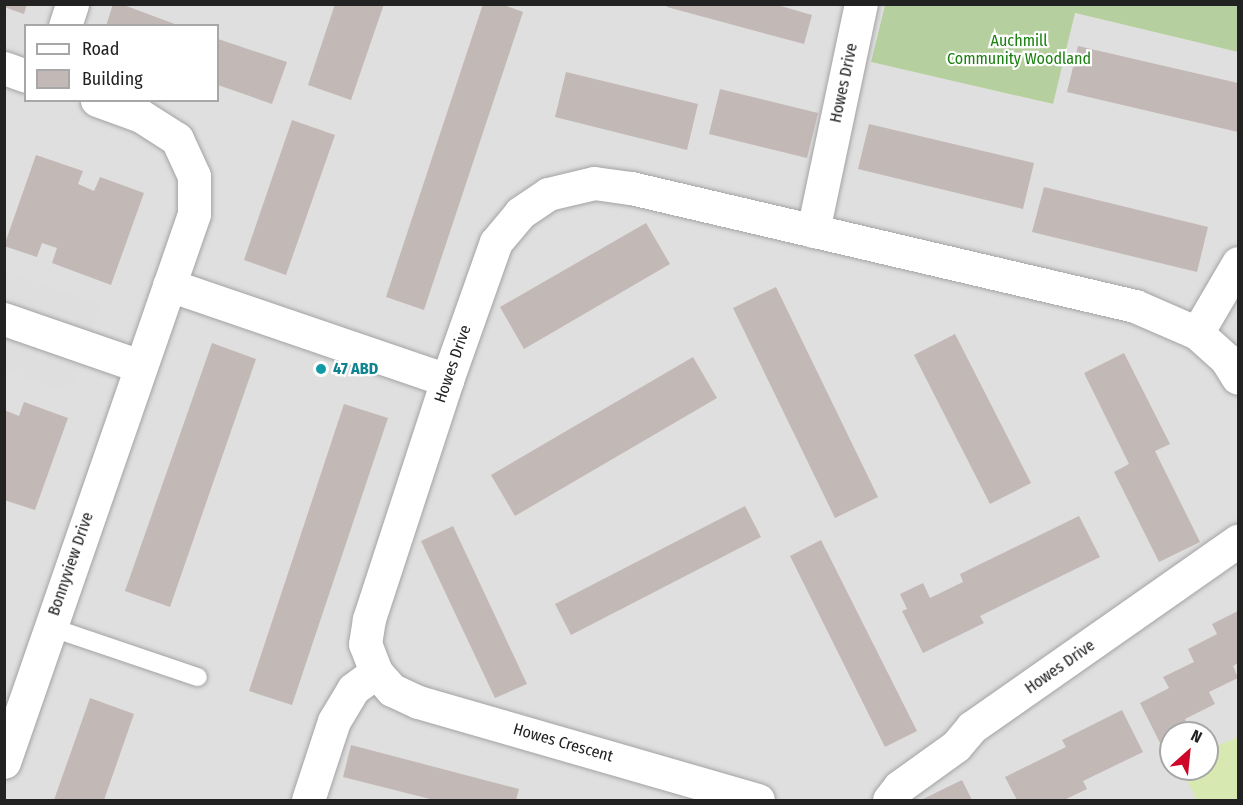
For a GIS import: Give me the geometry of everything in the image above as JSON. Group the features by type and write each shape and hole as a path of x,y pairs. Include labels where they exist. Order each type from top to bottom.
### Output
{"street":[{"path":"66,24 72,4"},
{"name":"Howes Drive","path":"813,231 861,4"},
{"path":"4,68 24,75"},
{"name":"Bonnyview Drive","path":"4,762 194,214 194,176 177,139 141,116 102,102"},
{"name":"Howes Drive","path":"376,672 365,644 369,619 447,380 496,242 520,213 548,194 594,183 631,188 1135,306 1197,333 1226,359 1239,378"},
{"path":"1197,333 1239,263"},
{"path":"169,285 447,380"},
{"path":"4,319 140,366"},
{"name":"Howes Drive","path":"889,801 899,787 956,746 972,727 1239,541"},
{"path":"308,801 334,722 352,689 376,672"},
{"name":"Howes Crescent","path":"376,672 392,690 418,702 758,801"}],"lane":[{"path":"50,627 198,677"}],"shaded area":[{"path":"5,5 885,5 871,62 1052,104 1075,13 1238,52 1238,800 5,800"},
{"path":"5,271 100,304 70,393 5,370"}],"green space":[{"name":"Auchmill Community Woodland","path":"885,5 1238,5 1238,52 1075,13 1053,104 871,62"},
{"path":"1238,737 1238,800 1197,800 1187,781 1219,781 1219,745"}],"building":[{"path":"4,4 27,4 24,14 4,7"},
{"path":"113,4 121,4 175,24 107,24"},
{"path":"335,4 384,4 351,100 308,85"},
{"path":"483,4 501,4 523,12 424,310 386,297"},
{"path":"667,4 774,4 812,15 804,44 667,7"},
{"path":"219,39 287,62 272,104 219,85"},
{"path":"1078,46 1238,83 1238,132 1067,92"},
{"path":"566,72 698,104 687,150 555,117"},
{"path":"720,89 818,113 807,158 709,134"},
{"path":"292,120 335,135 286,275 244,260"},
{"path":"869,124 1034,163 1023,209 858,169"},
{"path":"36,155 83,171 78,184 94,191 100,177 144,193 111,285 52,263 57,248 42,243 37,257 4,246"},
{"path":"1044,187 1208,227 1197,272 1032,232"},
{"path":"646,223 670,264 524,349 500,307"},
{"path":"776,287 878,497 835,518 733,308"},
{"path":"955,334 1031,483 990,504 914,355"},
{"path":"212,343 256,359 170,607 125,591"},
{"path":"1124,353 1170,444 1155,451 1200,542 1159,562 1114,472 1129,464 1084,373"},
{"path":"693,357 717,398 515,516 491,475"},
{"path":"24,402 68,418 35,510 4,500 4,410 19,416"},
{"path":"344,404 388,418 292,705 249,691"},
{"path":"745,506 761,537 571,635 555,604"},
{"path":"1079,516 1100,557 980,616 984,623 923,653 902,611 907,609 900,594 923,583 930,598 963,582 960,574"},
{"path":"453,526 527,684 495,698 421,541"},
{"path":"821,540 917,731 885,747 790,556"},
{"path":"1238,611 1238,663 1233,666 1238,678 1209,692 1215,704 1185,719 1186,721 1159,721 1159,741 1140,703 1169,688 1163,677 1194,662 1188,649 1217,634 1212,624"},
{"path":"90,698 134,714 104,800 54,800"},
{"path":"1122,710 1143,752 1083,781 1087,789 1064,800 1017,800 1005,777 1066,747 1062,740"},
{"path":"351,745 519,789 516,800 434,800 343,777"},
{"path":"962,780 972,800 921,800"}],"place":[{"name":"47 ABD","path":"321,369"}]}
